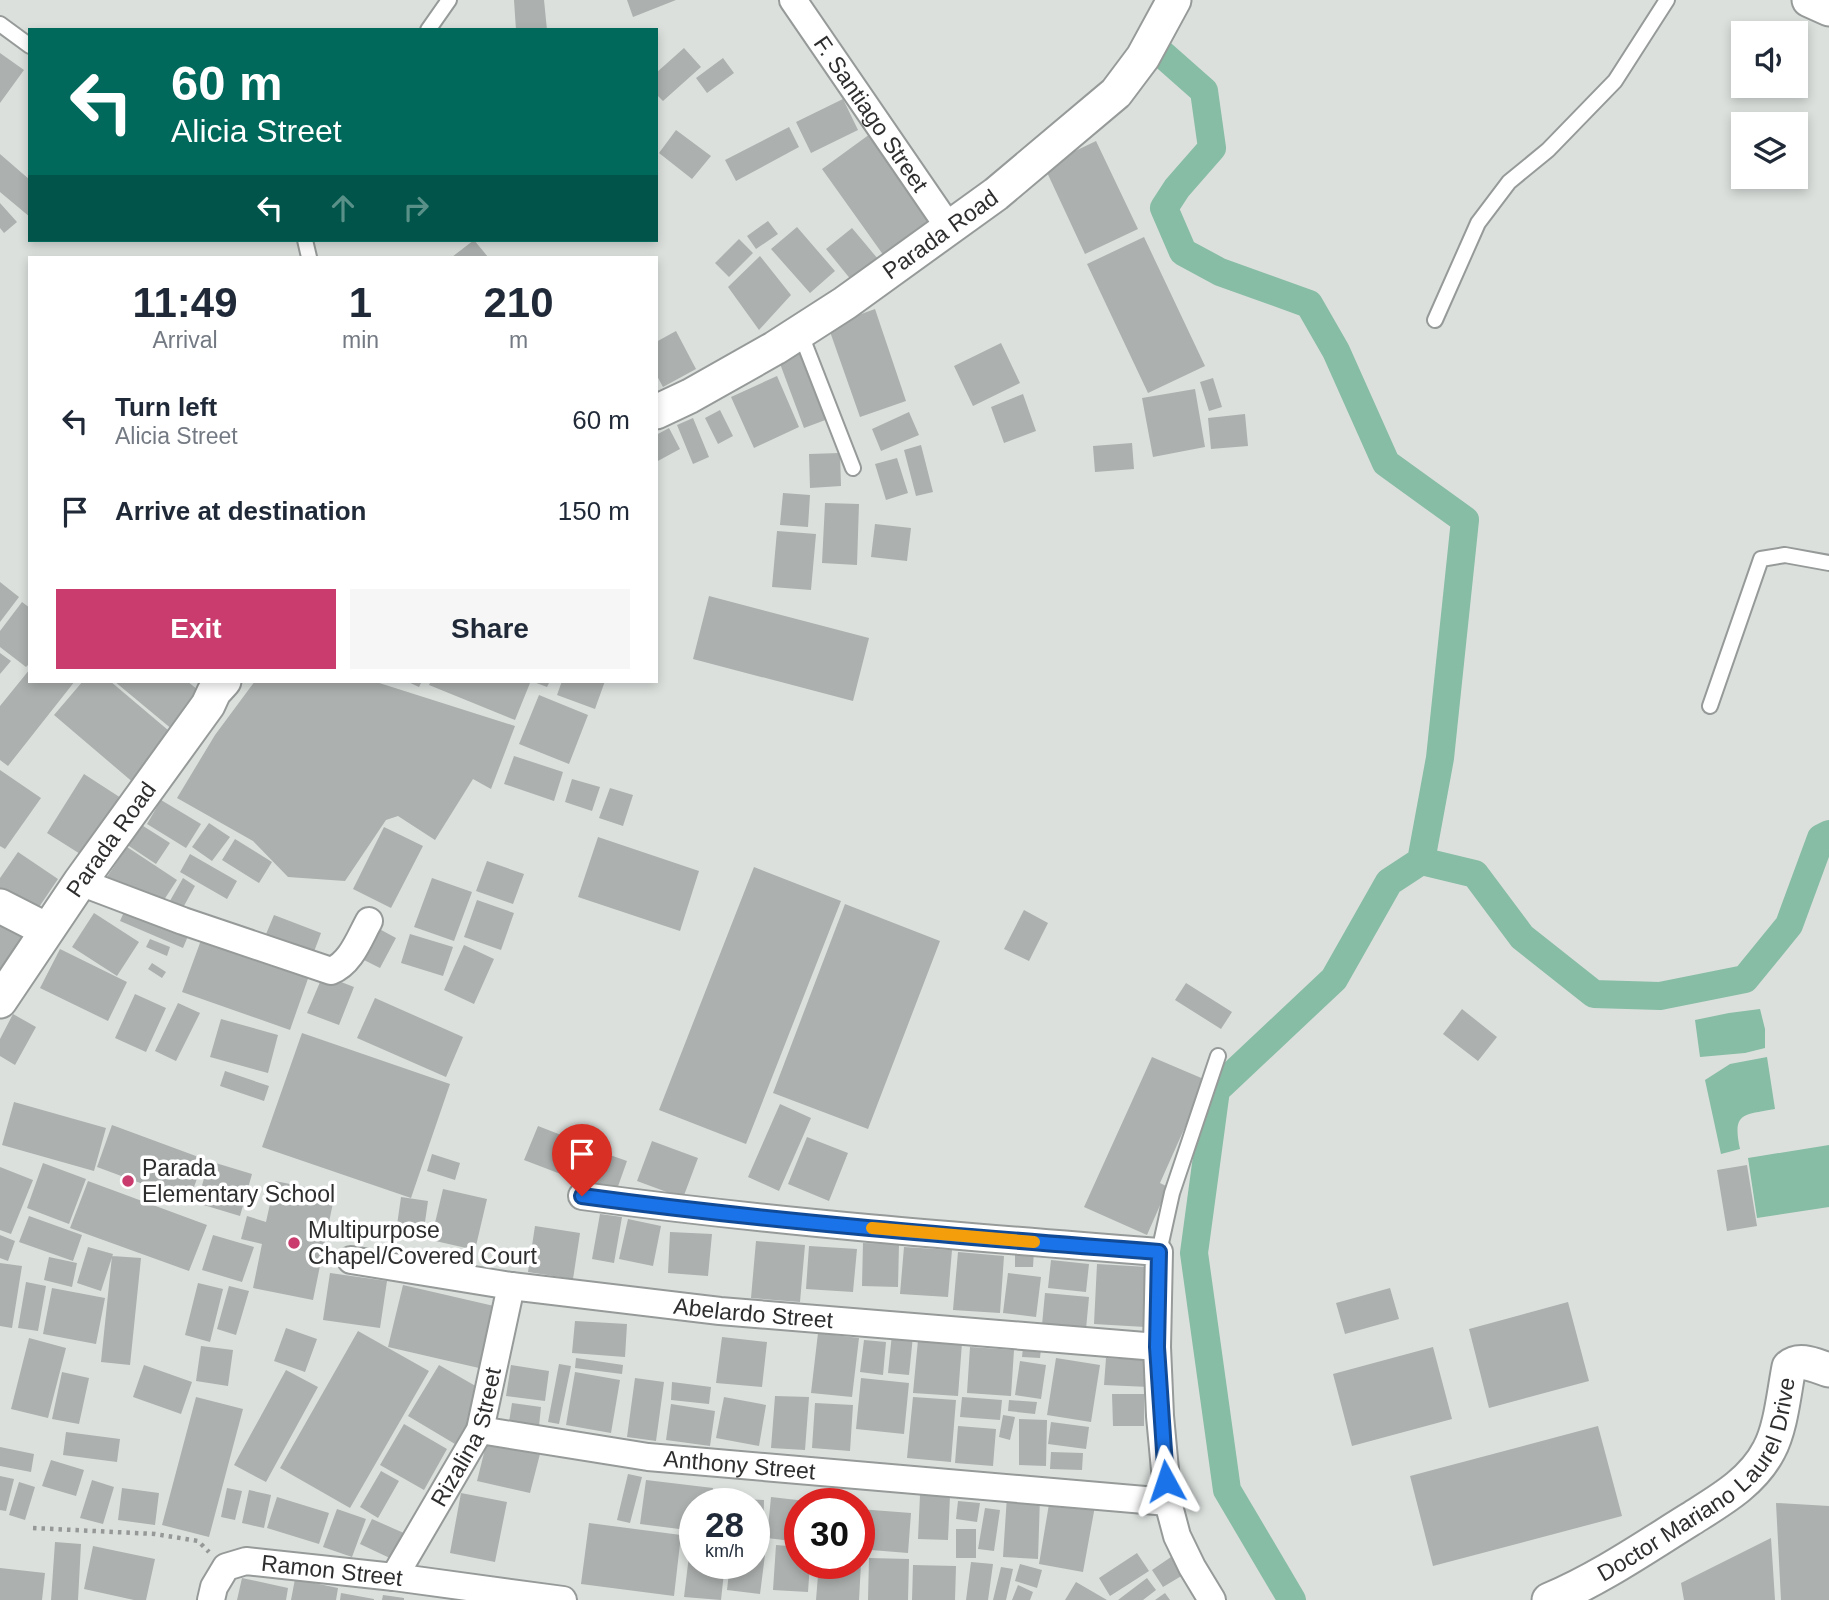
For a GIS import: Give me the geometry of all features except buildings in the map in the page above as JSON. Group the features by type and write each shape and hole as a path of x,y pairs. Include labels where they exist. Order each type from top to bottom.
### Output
{"street":[{"name":"F. Santiago Street","path":"793,0 950,229"},
{"name":"Parada Road","path":"658,411 775,348 845,303 996,194 1116,93 1143,57 1174,0"},
{"path":"1809,0 1829,9"},
{"name":"Parada Road","path":"0,1001 80,882 208,705 213,684"},
{"path":"80,882 183,921 331,971 338,968 352,953 369,921"},
{"path":"0,906 47,930"},
{"path":"582,1196 883,1230 1159,1252 1157,1347 1168,1502 1177,1536 1212,1600"},
{"name":"Abelardo Street","path":"351,1260 512,1286 720,1311 1157,1347"},
{"name":"Rizalina Street","path":"394,1577 480,1430 512,1286"},
{"name":"Doctor Mariano Laurel Drive","path":"1549,1600 1648,1548 1723,1499 1756,1470 1770,1449 1789,1367 1799,1362 1829,1370"},
{"name":"Anthony Street","path":"480,1430 648,1457 1168,1502"},
{"name":"Ramon Street","path":"226,1567 246,1561 394,1577 563,1600"},
{"path":"211,1600 214,1587 226,1567"}],"lane":[{"path":"429,28 449,0"},
{"path":"1435,320 1478,223 1508,182 1548,150 1615,81 1667,0"},
{"path":"0,24 28,45"},
{"path":"799,331 853,468"},
{"path":"1710,706 1761,559 1784,555 1829,563"},
{"path":"1159,1252 1172,1193 1218,1056"}],"path":[{"path":"33,1528 155,1534 198,1541 226,1567"}],"shaded area":[{"path":"1760,1009 1765,1029 1765,1048 1745,1053 1700,1057 1695,1020"},
{"path":"1767,1057 1775,1109 1742,1117 1738,1128 1740,1149 1721,1154 1705,1080 1730,1064"},
{"path":"1829,1145 1829,1207 1757,1218 1748,1158"}],"waterway":[{"path":"1161,53 1204,91 1212,148 1177,188 1164,208 1183,252 1220,272 1309,304 1336,351 1386,463 1465,520 1440,758 1421,861"},
{"path":"1292,1600 1227,1490 1194,1253 1216,1090 1334,979 1389,882 1421,861 1475,874 1522,937 1594,994 1660,996 1745,979 1789,925 1821,838 1829,834"}],"slow traffic":[{"path":"872,1228 1034,1242"}],"place":[{"name":"Parada Elementary School","path":"128,1181"},
{"name":"Multipurpose Chapel/Covered Court","path":"294,1243"}],"route":[{"path":"582,1196 896,1231 1159,1252 1157,1347 1166,1481"}]}
